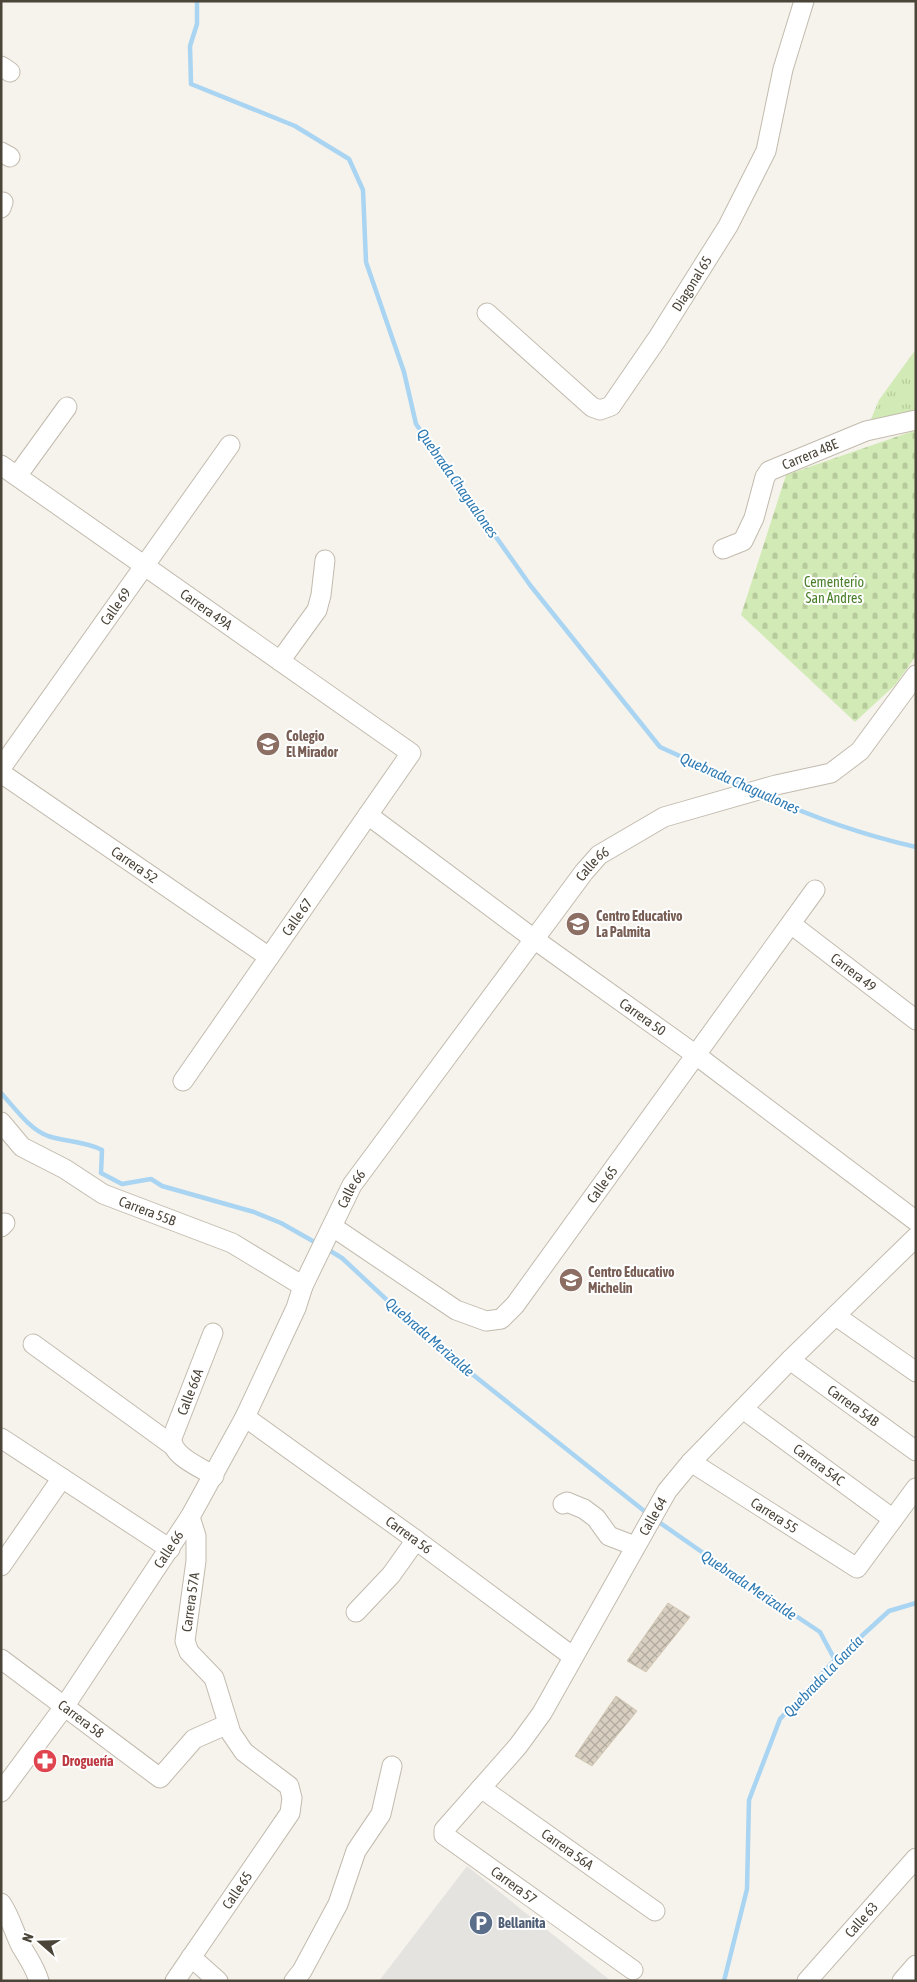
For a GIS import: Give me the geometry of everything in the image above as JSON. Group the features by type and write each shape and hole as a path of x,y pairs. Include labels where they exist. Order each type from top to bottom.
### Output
{"street":[{"name":"Diagonal 65","path":"487,313 592,407 600,410 612,406 728,226 766,151 783,68 804,1"},
{"path":"17,476 67,406"},
{"name":"Carrera 48E","path":"722,549 743,541 754,518 765,477 769,471 866,431 916,420"},
{"name":"Calle 69","path":"1,768 230,445"},
{"name":"Carrera 49A","path":"1,465 411,753"},
{"path":"280,661 317,610 321,595 325,560"},
{"name":"Calle 66","path":"1,1792 64,1707 170,1549 214,1476 245,1417 296,1308 303,1286 352,1185 584,872 599,856 664,817 776,785 831,773 860,751 916,675"},
{"name":"Calle 67","path":"183,1080 411,753"},
{"name":"Carrera 52","path":"1,773 269,957"},
{"name":"Carrera 50","path":"368,815 534,939 696,1055 916,1221"},
{"name":"Calle 65","path":"332,1228 456,1310 486,1321 501,1319 515,1305 815,890"},
{"name":"Carrera 49","path":"791,924 916,1020"},
{"name":"Carrera 55B","path":"1,1122 22,1147 65,1169 102,1194 232,1242 303,1286"},
{"name":"Calle 64","path":"444,1835 444,1830 518,1746 537,1720 667,1491 691,1462 790,1360 916,1237"},
{"path":"836,1316 916,1372"},
{"name":"Calle 66A","path":"174,1449 172,1438 213,1333"},
{"path":"33,1344 174,1449 214,1476"},
{"name":"Carrera 54B","path":"790,1360 916,1451"},
{"name":"Carrera 54C","path":"743,1409 893,1519"},
{"name":"Carrera 56","path":"245,1417 416,1540 572,1656"},
{"path":"1,1438 170,1549"},
{"name":"Carrera 55","path":"691,1462 857,1568 893,1519"},
{"path":"1,1566 62,1478"},
{"path":"893,1519 916,1488"},
{"path":"564,1504 567,1502 584,1509 596,1518 609,1536 635,1546"},
{"name":"Carrera 57A","path":"190,1517 196,1536 196,1561 185,1641 189,1652 214,1678 231,1733 244,1752 289,1786 292,1798"},
{"path":"356,1612 391,1575 416,1540"},
{"name":"Carrera 58","path":"1,1659 160,1778 194,1739 228,1724"},
{"path":"294,1981 302,1971 338,1904 356,1851 381,1814 392,1766"},
{"name":"Carrera 56A","path":"481,1788 655,1912"},
{"name":"Calle 65","path":"175,1981 290,1813 292,1798"},
{"name":"Carrera 57","path":"444,1835 632,1970"},
{"name":"Calle 63","path":"807,1981 909,1878 916,1858"},
{"path":"1,1903 7,1911 21,1946 36,1969 39,1981"},
{"path":"191,1957 218,1981"},
{"path":"902,1981 916,1965"}],"green space":[{"path":"916,349 916,420 866,431 879,400"},
{"name":"Cementerio San Andres","path":"916,430 916,656 895,685 855,722 741,615 786,475"}],"shaded area":[{"name":"Bellanita","path":"467,1866 611,1981 379,1981"}],"building":[{"path":"668,1603 690,1617 646,1672 627,1661"},
{"path":"616,1696 637,1711 592,1766 575,1756"}],"waterway":[{"name":"Quebrada Chagualones","path":"197,1 197,24 190,46 191,84 295,126 349,159 363,190 366,262 404,372 416,424 530,585 660,747 748,787"},
{"name":"Quebrada Chagualones","path":"764,795 838,825 916,847"},
{"name":"Quebrada Merizalde","path":"1,1093 23,1118 41,1133 102,1150 101,1173 122,1184 151,1179 162,1186 254,1212 281,1223 318,1244"},
{"name":"Quebrada Merizalde","path":"327,1249 342,1258 433,1343 648,1514"},
{"name":"Quebrada Merizalde","path":"656,1520 820,1632 835,1660"},
{"name":"Quebrada La García","path":"724,1981 747,1889 749,1800 780,1719 831,1664 889,1611 916,1603"}],"place":[{"name":"Colegio El Mirador","path":"268,744"},
{"name":"Centro Educativo La Palmita","path":"578,924"},
{"name":"Centro Educativo Michelin","path":"571,1280"},
{"name":"Droguería","path":"45,1761"},
{"name":"Bellanita","path":"481,1923"}]}
